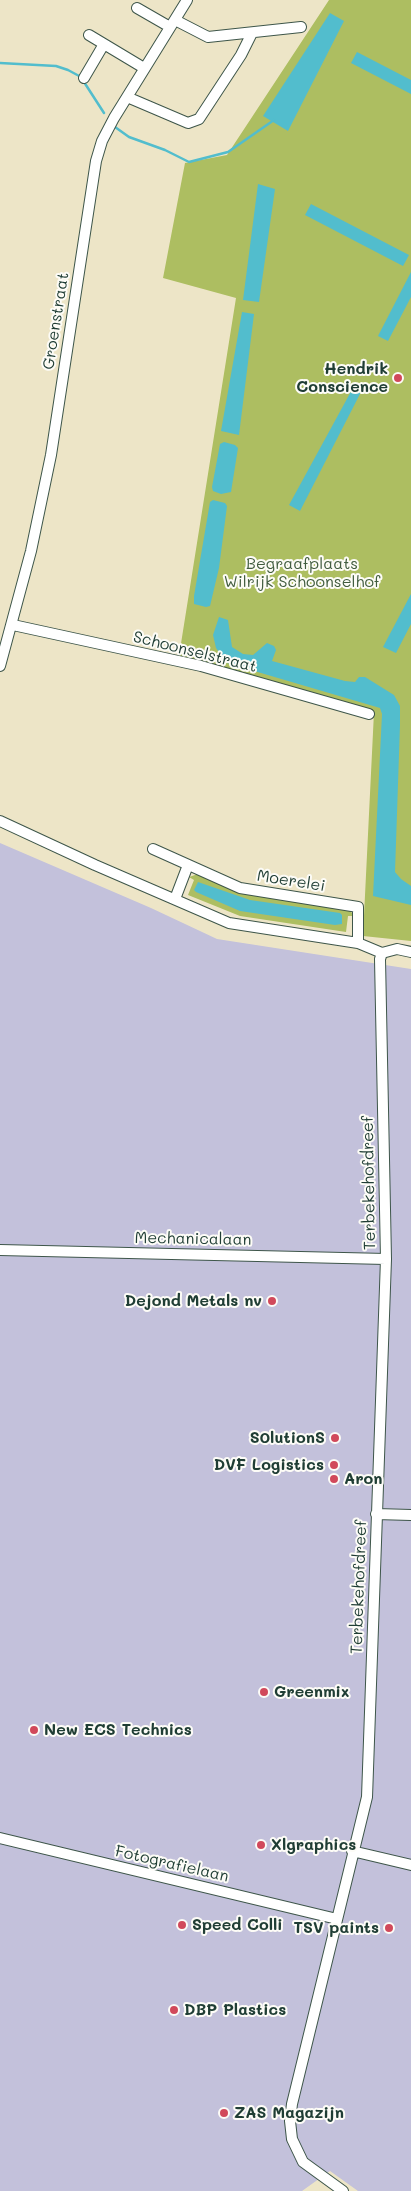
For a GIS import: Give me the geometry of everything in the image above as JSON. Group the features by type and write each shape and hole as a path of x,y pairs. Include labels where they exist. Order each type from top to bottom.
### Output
{"street":[{"name":"Groenstraat","path":"0,666 13,625 31,551 51,455 96,161 102,141 144,68 187,0"},
{"path":"137,8 208,37 301,28"},
{"path":"127,97 188,123 199,119 241,55 252,33"},
{"path":"89,35 144,68"},
{"path":"84,78 104,44"},
{"name":"Schoonselstraat","path":"13,625 193,664 369,714"},
{"path":"0,821 229,922 358,943 382,953 397,949 411,952"},
{"path":"0,826 18,830"},
{"name":"Moerelei","path":"153,849 240,888 358,907 358,943"},
{"path":"175,899 188,865"},
{"name":"Terbekehofdreef","path":"343,2191 303,2162 292,2139 290,2121 292,2104 352,1851 367,1796 386,1259 380,959 382,953"},
{"name":"Mechanicalaan","path":"0,1250 386,1259"},
{"path":"376,1514 411,1515"},
{"name":"Fotografielaan","path":"0,1838 337,1919"},
{"path":"352,1851 411,1865"}],"shaded area":[{"path":"0,843 151,908 217,939 411,969 411,2191 358,2191 330,2171 302,2191 0,2191"}],"green space":[{"name":"Begraafplaats Wilrijk Schoonselhof","path":"329,0 411,0 411,941 363,936 374,712 179,656 236,298 163,278 185,163 227,155"},
{"path":"198,874 349,909 354,916 348,916 346,932 240,916 188,895 194,880 189,877"}],"water":[{"path":"330,13 344,21 288,131 263,116"},
{"path":"357,52 411,80 411,94 351,63"},
{"path":"258,184 275,189 259,302 243,300"},
{"path":"311,204 409,255 403,266 305,215"},
{"path":"411,272 411,297 388,341 378,336"},
{"path":"242,312 254,314 239,435 221,431"},
{"path":"354,386 361,392 300,511 289,505"},
{"path":"224,442 235,445 238,448 231,492 221,494 213,491 212,487 220,444"},
{"path":"213,500 225,503 227,506 219,568 210,606 206,607 194,604 194,596 210,502"},
{"path":"411,594 411,624 396,653 383,647"},
{"path":"219,617 228,620 232,647 243,654 253,655 267,643 274,646 276,650 272,661 345,681 355,682 359,677 365,677 394,695 400,706 395,872 411,886 411,905 373,896 382,714 380,708 227,663 216,648 213,635"},
{"path":"198,882 250,900 340,913 342,915 342,924 335,925 240,911 196,892 194,890"}],"waterway":[{"path":"0,63 56,66 81,77"},
{"path":"84,82 104,113"},
{"path":"115,127 129,137 165,150 189,162 228,152 274,120"}],"place":[{"name":"Hendrik Conscience","path":"398,378"},
{"name":"Dejond Metals nv","path":"272,1301"},
{"name":"S0lutionS","path":"335,1438"},
{"name":"DVF Logistics","path":"334,1465"},
{"name":"Aron","path":"334,1479"},
{"name":"Greenmix","path":"264,1692"},
{"name":"New ECS Technics","path":"34,1730"},
{"name":"Xlgraphics","path":"261,1845"},
{"name":"Speed Colli","path":"182,1925"},
{"name":"TSV paints","path":"389,1928"},
{"name":"DBP Plastics","path":"174,2010"},
{"name":"ZAS Magazijn","path":"224,2113"}]}
